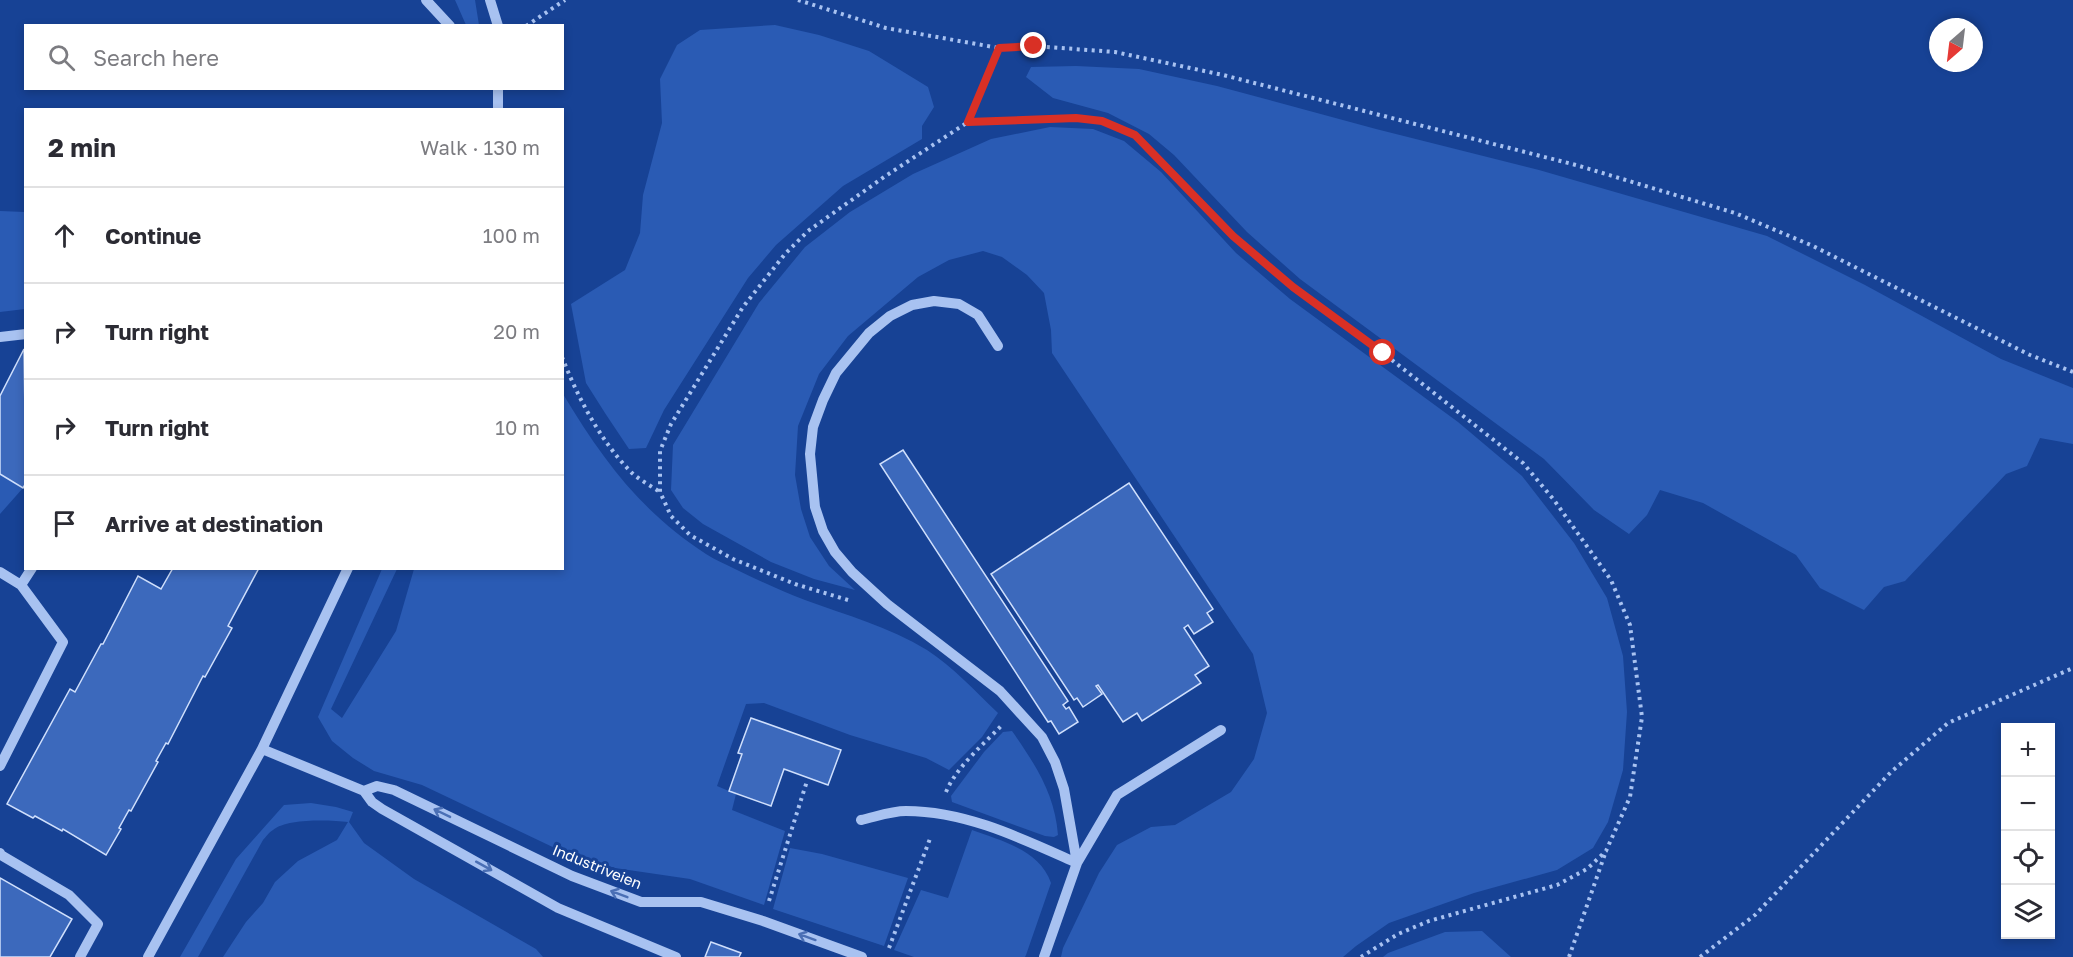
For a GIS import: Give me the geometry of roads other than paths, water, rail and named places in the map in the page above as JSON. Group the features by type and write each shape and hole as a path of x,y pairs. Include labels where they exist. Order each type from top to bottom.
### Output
{"street":[{"path":"426,0 448,24"},
{"path":"490,0 497,24"},
{"path":"498,90 498,108"},
{"path":"998,346 978,315 959,304 934,301 912,305 890,316 868,333 836,373 813,427 810,454 815,507 823,531 835,552 852,572 887,604 1000,691 1042,737 1055,762 1064,789 1077,863"},
{"path":"0,337 24,334"},
{"path":"21,585 31,570"},
{"path":"148,957 262,749 347,570"},
{"path":"0,572 21,585 63,642 0,766"},
{"path":"1044,957 1077,863 1117,795 1221,730"},
{"name":"Industriveien","path":"262,749 364,790 372,802 382,809 558,909 676,957"},
{"name":"Industriveien","path":"364,790 377,786 394,790 572,876 641,902 700,902 763,921 862,957"},
{"path":"861,820 905,811 963,818 1077,863"},
{"path":"0,853 69,895 98,924 80,957"}]}
